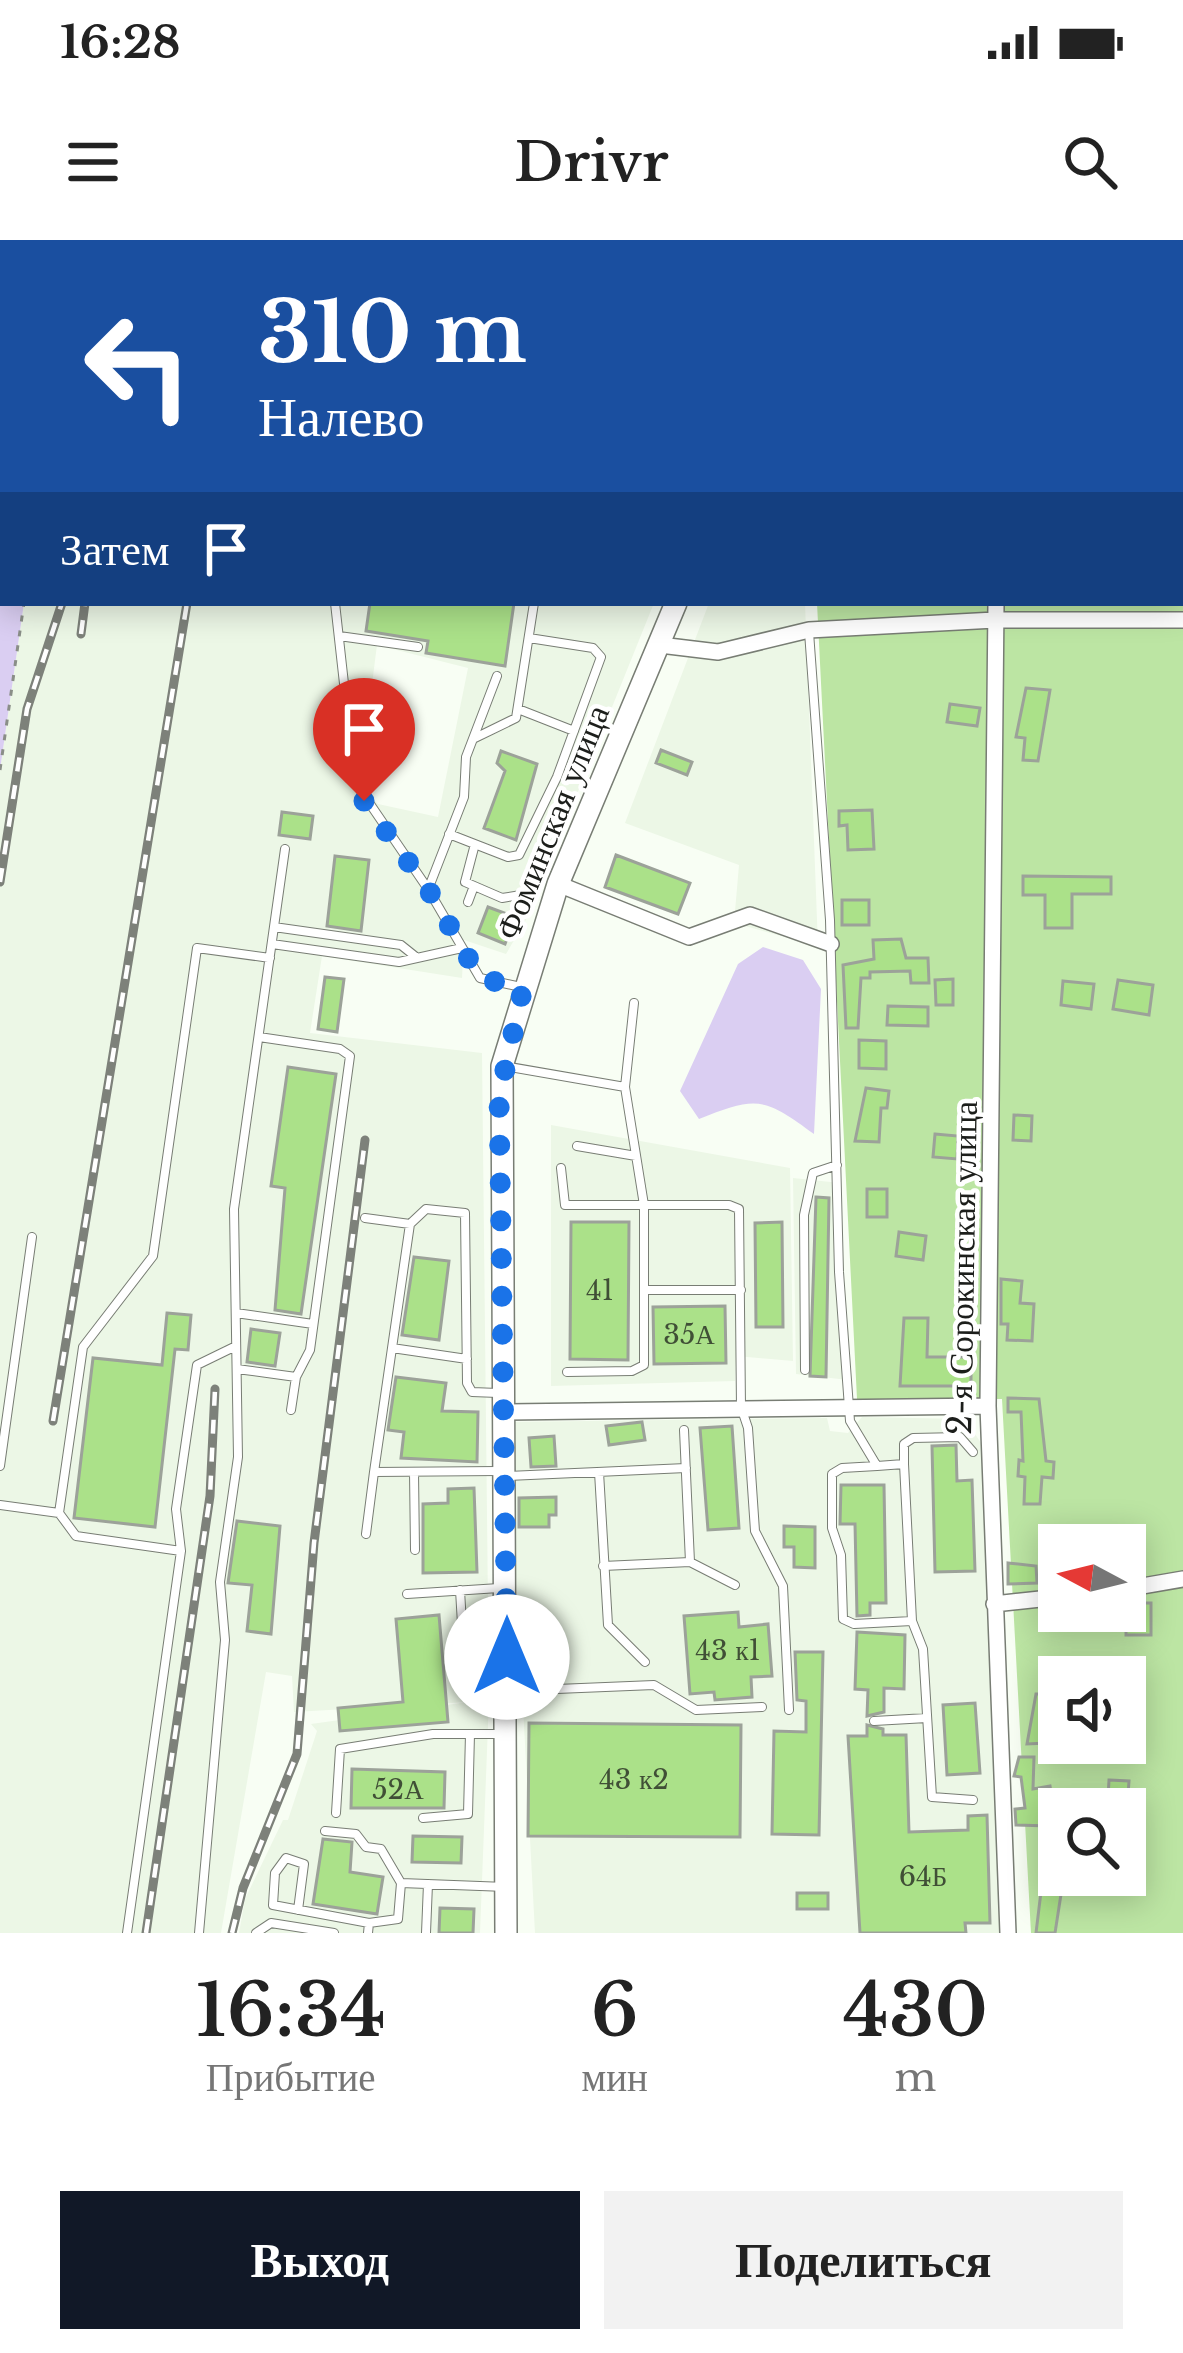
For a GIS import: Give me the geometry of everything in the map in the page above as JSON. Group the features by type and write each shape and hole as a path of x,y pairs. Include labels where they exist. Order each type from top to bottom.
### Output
{"street":[{"name":"Фоминская улица","path":"506,1933 502,1066 558,884 675,606"},
{"path":"660,646 718,652 809,630 996,612 1183,620"},
{"name":"2-я Сорокинская улица","path":"996,612 992,752 998,884 988,1406 1008,1932"},
{"path":"558,884 689,937 750,915 831,944"},
{"path":"506,1402 741,1408 988,1406"},
{"path":"1146,1585 1183,1579"},
{"path":"994,1604 1038,1600"}],"lane":[{"path":"335,606 356,782 428,889 480,978 523,988"},
{"path":"474,739 512,722 518,710 534,606"},
{"path":"809,630 831,944 848,1406 850,1421 877,1466"},
{"path":"339,636 418,647"},
{"path":"449,834 508,857 519,855 574,731 600,652 529,638"},
{"path":"428,889 464,797 474,739 497,676"},
{"path":"518,710 574,731"},
{"path":"476,844 463,879 502,898 527,894"},
{"path":"199,1933 225,1640 220,1582 238,1457 235,1209 285,849"},
{"path":"467,902 474,886"},
{"path":"274,927 401,946 417,958"},
{"path":"272,944 399,962 462,948"},
{"path":"181,1551 76,1536 59,1513 82,1347 153,1256 197,948 270,958"},
{"path":"567,1372 639,1370 645,1356 644,1205 625,1087 634,1003"},
{"path":"259,1037 340,1048 350,1056 310,1350 296,1377 291,1410"},
{"path":"502,1066 625,1087"},
{"path":"577,1146 636,1156"},
{"path":"805,1370 804,1215 813,1173 837,1165"},
{"path":"561,1168 565,1205 735,1206 741,1408 748,1428 755,1531 783,1586 789,1710"},
{"path":"366,1534 410,1224 426,1209 465,1213 469,1390 506,1402"},
{"path":"365,1218 410,1224"},
{"path":"0,1466 32,1237"},
{"path":"644,1290 741,1290"},
{"path":"236,1313 313,1324"},
{"path":"127,1933 181,1551 176,1509 197,1365 236,1346"},
{"path":"392,1348 467,1359"},
{"path":"237,1369 296,1377"},
{"path":"684,1430 690,1562"},
{"path":"973,1452 960,1437 913,1438 904,1444 912,1621 923,1649 932,1797 973,1800"},
{"path":"904,1464 842,1468 832,1474 832,1528 841,1555 843,1619 854,1624 912,1621"},
{"path":"374,1472 506,1474 686,1468"},
{"path":"414,1472 415,1550"},
{"path":"599,1472 608,1625 645,1662"},
{"path":"0,1505 59,1513"},
{"path":"603,1566 690,1562 734,1585"},
{"path":"407,1594 507,1588"},
{"path":"460,1590 465,1675"},
{"path":"507,1691 654,1685 696,1710 762,1707"},
{"path":"874,1720 927,1718"},
{"path":"336,1813 340,1749 433,1734 507,1734"},
{"path":"423,1818 469,1814 470,1734"},
{"path":"298,1910 304,1864 286,1858 276,1869 271,1903 298,1910 369,1928 398,1919 401,1883 381,1849 368,1848 356,1834 326,1831"},
{"path":"401,1883 507,1887"},
{"path":"426,1933 428,1884"},
{"path":"256,1933 263,1923 334,1933"},
{"path":"996,1932 1008,1932"}],"path":[{"path":"0,770 24,606"}],"shaded area":[{"path":"0,606 24,606 0,770"},
{"path":"24,606 653,606 527,918 506,954 464,940 462,978 322,956 310,1033 482,1053 489,1699 480,1933 239,1933 245,1899 283,1820 288,1820 317,1731 311,1724 468,1702 294,1712 292,1676 266,1672 221,1933 0,1933 0,770","holes":["377,645 468,668 438,817 378,804 359,785"]},
{"path":"708,606 805,606 818,946 734,923 739,865 625,823"},
{"path":"763,947 803,960 821,989 814,1134 760,1104 734,1106 699,1119 680,1091 738,964"},
{"path":"551,1125 790,1168 793,1361 736,1356 735,1381 551,1386"},
{"path":"793,1178 840,1183 848,1380 796,1374"},
{"path":"862,1417 965,1419 983,1446 1002,1933 535,1933 508,1422 827,1418 830,1431 848,1433"}],"green space":[{"path":"817,606 1183,606 1183,1933 1031,1933 1002,1399 857,1399"}],"building":[{"path":"370,606 514,606 505,666 426,653 428,641 366,631"},
{"path":"1026,688 1050,690 1038,761 1023,760 1025,738 1016,737"},
{"path":"950,704 980,708 977,726 947,722"},
{"path":"661,750 692,762 687,775 656,763"},
{"path":"501,751 537,764 516,840 484,828 505,771 497,763"},
{"path":"872,810 874,849 848,850 847,825 839,826 839,811"},
{"path":"282,812 313,816 310,839 279,835"},
{"path":"616,855 690,883 678,914 605,887"},
{"path":"335,856 369,860 361,931 327,926"},
{"path":"1023,876 1111,877 1111,894 1072,894 1072,928 1045,928 1045,895 1023,895"},
{"path":"842,900 869,900 869,925 842,925"},
{"path":"488,907 515,917 505,944 478,933"},
{"path":"901,939 906,958 928,958 929,983 911,983 910,971 870,972 870,978 861,978 858,1028 846,1028 843,965 874,959 873,940"},
{"path":"325,977 344,979 337,1032 318,1029"},
{"path":"953,979 953,1005 936,1005 935,980"},
{"path":"1118,980 1153,985 1149,1015 1113,1009"},
{"path":"1063,981 1094,984 1091,1009 1061,1005"},
{"path":"888,1006 928,1007 928,1026 887,1025"},
{"path":"859,1040 886,1041 886,1069 859,1068"},
{"path":"288,1067 336,1074 301,1314 275,1310 285,1188 271,1186"},
{"path":"866,1088 889,1091 887,1108 881,1108 879,1142 855,1141"},
{"path":"1014,1115 1032,1116 1031,1141 1013,1140"},
{"path":"935,1134 958,1136 957,1159 933,1157"},
{"path":"867,1189 887,1189 887,1217 867,1217"},
{"path":"816,1197 829,1198 826,1377 810,1376"},
{"path":"571,1222 629,1222 628,1360 570,1359"},
{"path":"782,1222 783,1327 756,1327 755,1223"},
{"path":"899,1232 926,1236 923,1260 896,1256"},
{"path":"414,1257 449,1261 439,1340 402,1335"},
{"path":"1001,1279 1022,1281 1020,1303 1034,1304 1032,1341 1007,1340 1008,1324 1001,1324"},
{"path":"725,1306 726,1363 654,1364 653,1307"},
{"path":"167,1313 191,1315 188,1350 175,1349 155,1527 74,1518 93,1358 162,1365"},
{"path":"904,1318 928,1318 927,1357 971,1357 971,1386 900,1386"},
{"path":"251,1329 280,1333 275,1366 247,1362"},
{"path":"396,1377 446,1383 442,1411 478,1412 477,1462 401,1458 404,1432 388,1430"},
{"path":"1008,1398 1039,1399 1046,1461 1054,1462 1053,1478 1042,1477 1040,1504 1024,1504 1025,1477 1018,1476 1019,1460 1023,1461 1021,1412 1008,1412"},
{"path":"642,1422 645,1440 609,1445 606,1426"},
{"path":"732,1426 739,1528 708,1530 700,1428"},
{"path":"554,1436 556,1466 531,1467 529,1438"},
{"path":"956,1445 957,1481 972,1480 975,1571 935,1572 932,1446"},
{"path":"841,1485 884,1485 886,1603 870,1603 870,1615 857,1616 855,1524 840,1524"},
{"path":"474,1488 477,1572 423,1573 423,1504 448,1503 448,1489"},
{"path":"556,1497 556,1515 549,1515 549,1527 519,1527 519,1498"},
{"path":"237,1521 280,1526 271,1634 247,1631 252,1585 228,1583"},
{"path":"784,1526 815,1527 815,1568 794,1567 794,1547 784,1547"},
{"path":"1008,1563 1036,1566 1037,1583 1008,1584"},
{"path":"1146,1603 1151,1603 1151,1635 1126,1635 1146,1632"},
{"path":"738,1612 739,1627 768,1624 772,1676 751,1677 752,1697 715,1700 714,1692 690,1694 684,1616"},
{"path":"439,1615 448,1722 340,1731 338,1708 403,1702 396,1619"},
{"path":"857,1632 905,1635 904,1689 884,1688 884,1712 867,1716 868,1690 855,1689"},
{"path":"795,1652 823,1652 819,1835 772,1834 774,1731 806,1732 806,1701 797,1700"},
{"path":"1036,1694 1038,1694 1038,1743 1027,1744"},
{"path":"975,1703 980,1773 947,1775 943,1705"},
{"path":"529,1723 741,1725 740,1837 528,1836"},
{"path":"867,1725 883,1729 883,1735 906,1735 909,1832 968,1830 968,1816 987,1815 990,1923 965,1923 966,1933 860,1933 848,1736 867,1736"},
{"path":"1019,1757 1034,1757 1038,1826 1016,1825 1015,1809 1025,1808 1021,1777 1014,1776"},
{"path":"352,1769 445,1772 444,1808 351,1808"},
{"path":"1109,1780 1129,1781 1128,1788 1109,1788"},
{"path":"413,1836 462,1837 461,1863 412,1862"},
{"path":"323,1839 352,1842 350,1872 383,1877 377,1914 313,1904"},
{"path":"797,1893 828,1893 828,1909 797,1909"},
{"path":"1040,1896 1061,1896 1055,1933 1036,1933"},
{"path":"440,1908 474,1909 473,1933 439,1933"}],"railway":[{"path":"0,882 27,709 61,606"},
{"path":"81,634 85,606"},
{"path":"53,1421 187,606"},
{"path":"232,1933 243,1888 297,1754 314,1543 365,1140"},
{"path":"146,1933 210,1496 215,1389"}],"route":[{"path":"364,801 428,889 480,978 523,988 502,1066 499,1097 507,1657"}]}
